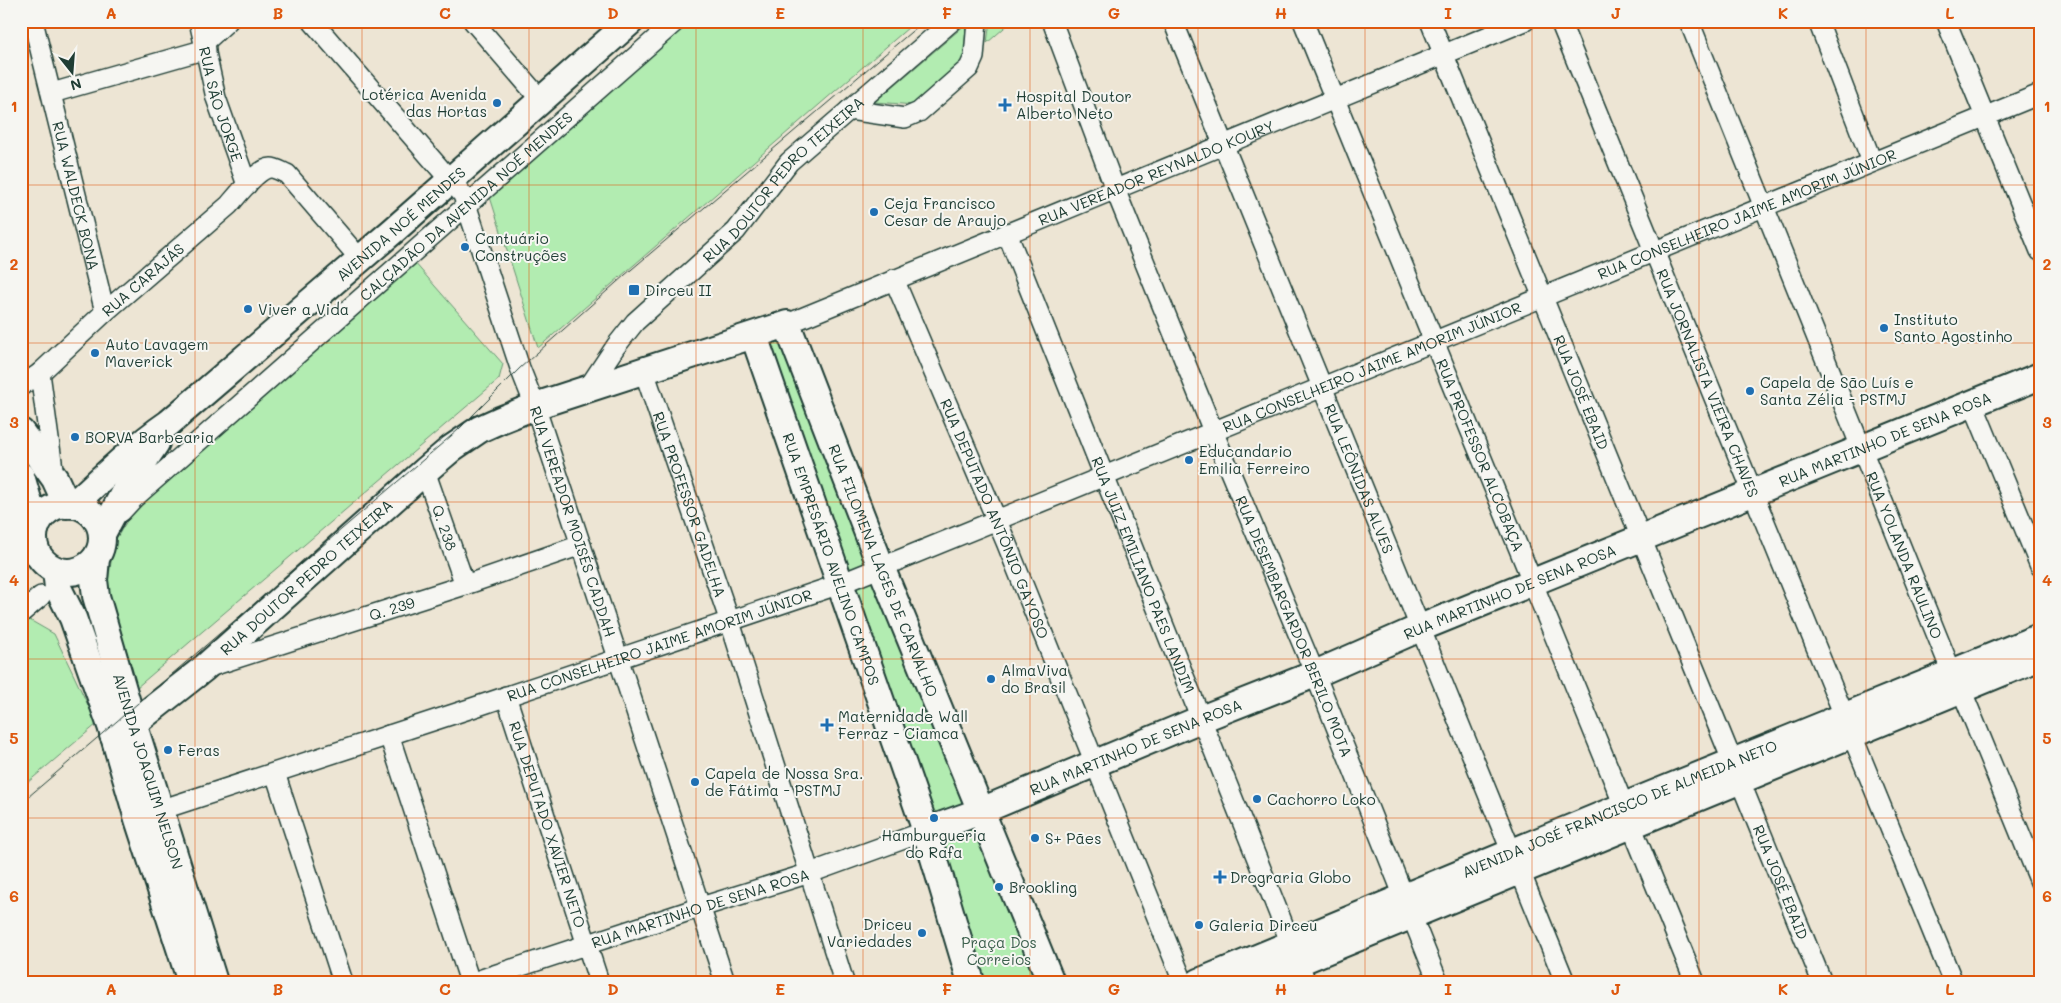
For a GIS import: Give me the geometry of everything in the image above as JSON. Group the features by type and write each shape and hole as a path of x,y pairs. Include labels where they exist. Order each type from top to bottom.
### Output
{"street":[{"name":"RUA WALDECK BONA","path":"34,21 105,312"},
{"name":"RUA SÃO JORGE","path":"199,21 216,98 247,185"},
{"path":"52,93 205,46 228,21"},
{"name":"RUA VEREADOR MOISÉS CADDAH","path":"312,21 463,195 520,368 535,406 582,545 725,982"},
{"path":"473,21 540,99"},
{"name":"AVENIDA NOÉ MENDES","path":"70,505 146,439 170,423 631,21"},
{"name":"CALÇADÃO DA AVENIDA NOÉ MENDES","path":"99,546 134,498 676,21"},
{"name":"RUA DOUTOR PEDRO TEIXEIRA","path":"586,391 635,322 736,231 789,162 952,21"},
{"path":"849,110 905,118 919,112 969,68 974,57 977,21"},
{"name":"RUA DESEMBARGARDOR BERILO MOTA","path":"1052,21 1115,189 1213,431 1315,674 1438,982"},
{"name":"RUA LEÔNIDAS ALVES","path":"1173,21 1566,982"},
{"name":"RUA PROFESSOR ALCOBAÇA","path":"1303,21 1695,982"},
{"name":"RUA JOSÉ EBAID","path":"1430,21 1822,982"},
{"name":"RUA VEREADOR REYNALDO KOURY","path":"787,324 1525,21"},
{"name":"RUA JORNALISTA VIEIRA CHAVES","path":"1560,21 1953,982"},
{"name":"RUA YOLANDA RAULINO","path":"1689,21 1956,681 2040,882"},
{"path":"1818,21 1872,162"},
{"path":"1946,21 2040,251"},
{"name":"RUA CONSELHEIRO JAIME AMORIM JÚNIOR","path":"160,810 840,584 2040,94"},
{"name":"RUA CARAJÁS","path":"21,386 40,373 105,312 229,206 257,175 271,168 287,174 360,259"},
{"name":"RUA JUIZ EMILIANO PAES LANDIM","path":"1007,233 1298,962"},
{"name":"RUA DEPUTADO ANTÔNIO GAYOSO","path":"894,280 996,520 1183,982"},
{"name":"RUA DOUTOR PEDRO TEIXEIRA","path":"123,729 203,669 425,471 459,443 480,429 535,406 586,391 787,324"},
{"name":"RUA FILOMENA LAGES DE CARVALHO","path":"787,324 880,567 1051,982"},
{"name":"RUA EMPRESÁRIO AVELINO CAMPOS","path":"754,336 926,831 971,982"},
{"name":"RUA PROFESSOR GADELHA","path":"644,371 730,622 844,982"},
{"path":"40,373 55,479"},
{"name":"RUA MARTINHO DE SENA ROSA","path":"472,982 810,873 982,811 1201,718 1315,674 1420,628 2040,376"},
{"path":"1972,404 2040,566"},
{"name":"AVENIDA NOÉ MENDES","path":"99,546 139,467 170,423"},
{"path":"21,432 55,479 70,505"},
{"name":"Q. 238","path":"425,471 465,585"},
{"path":"21,476 31,543 42,560 56,570 67,572 88,566 99,546 99,524 92,514 83,508 70,505 57,506 41,518 31,543"},
{"name":"Q. 239","path":"203,669 465,585 582,545"},
{"name":"AVENIDA JOAQUIM NELSON","path":"99,546 95,590 123,729 191,982"},
{"name":"AVENIDA JOAQUIM NELSON","path":"56,570 58,588 160,810 214,982"},
{"path":"21,613 41,596"},
{"name":"AVENIDA JOSÉ FRANCISCO DE ALMEIDA NETO","path":"1250,982 1298,962 1408,907 1627,815 1956,681 2040,637"},
{"name":"AVENIDA JOSÉ FRANCISCO DE ALMEIDA NETO","path":"1956,681 2040,657"},
{"name":"RUA DEPUTADO XAVIER NETO","path":"506,696 600,982"},
{"path":"389,735 472,982"},
{"path":"275,773 343,982"},
{"name":"AVENIDA JOSÉ FRANCISCO DE ALMEIDA NETO","path":"1199,982 1298,962"}],"green space":[{"path":"691,21 916,21 538,348 490,197"},
{"path":"990,21 1012,21 987,43"},
{"path":"966,24 964,62 915,105 875,102"},
{"path":"414,262 503,364 499,379 136,688 106,596 114,542 138,503"},
{"name":"Praça Dos Correios","path":"787,338 1044,982 978,982 765,347"},
{"path":"21,615 54,634 97,724 21,788"}],"tram line":[{"path":"21,803 458,430 520,368 625,275 924,21"}],"place":[{"name":"Lotérica Avenida das Hortas","path":"497,103"},
{"name":"Hospital Doutor Alberto Neto","path":"1005,105"},
{"name":"Ceja Francisco Cesar de Araujo","path":"874,212"},
{"name":"Cantuário Construções","path":"465,247"},
{"name":"Dirceu II","path":"634,290"},
{"name":"Viver a Vida","path":"248,309"},
{"name":"Instituto Santo Agostinho","path":"1884,328"},
{"name":"Auto Lavagem Maverick","path":"95,353"},
{"name":"Capela de São Luís e Santa Zélia - PSTMJ","path":"1750,391"},
{"name":"BORVA Barbearia","path":"75,437"},
{"name":"Educandario Emilia Ferreiro","path":"1189,460"},
{"name":"AlmaViva do Brasil","path":"991,679"},
{"name":"Maternidade Wall Ferraz - Ciamca","path":"827,725"},
{"name":"Feras","path":"168,750"},
{"name":"Capela de Nossa Sra. de Fátima - PSTMJ","path":"695,782"},
{"name":"Cachorro Loko","path":"1257,799"},
{"name":"Hamburgueria do Rafa","path":"934,818"},
{"name":"S+ Pães","path":"1035,838"},
{"name":"Drograria Globo","path":"1220,877"},
{"name":"Brookling","path":"999,887"},
{"name":"Galeria Dirceu","path":"1199,925"},
{"name":"Driceu Variedades","path":"922,933"}]}
